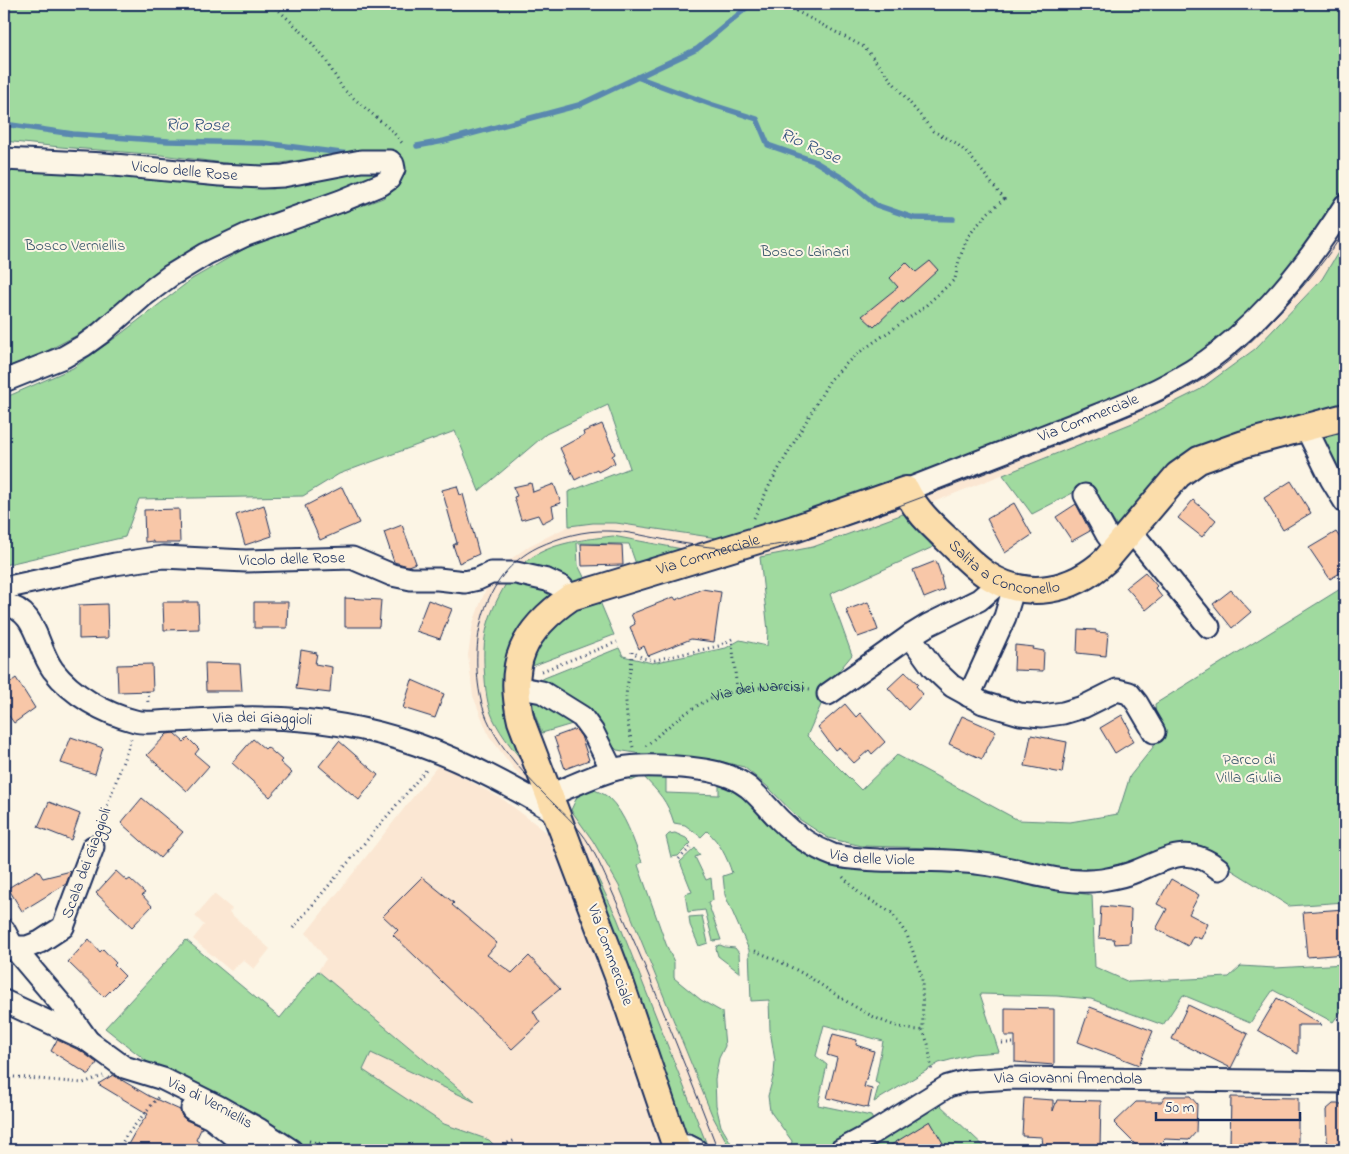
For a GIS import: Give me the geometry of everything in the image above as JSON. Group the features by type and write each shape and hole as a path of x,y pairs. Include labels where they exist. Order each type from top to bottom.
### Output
{"main road":[{"name":"Salita a Conconello","path":"906,490 927,520 978,569 1007,585 1028,590 1045,590 1062,587 1080,580 1094,571 1124,540 1178,476 1199,460 1244,444 1345,417"},
{"name":"Via Commerciale","path":"683,1148 521,721 516,700 516,684 518,662 522,649 540,621 553,609 571,597 794,529 906,490"}],"street":[{"name":"Vicolo delle Rose","path":"4,159 104,164 242,177 283,176 361,161 383,160 390,161 393,164"},
{"path":"4,381 83,346 170,276 206,254 246,235 341,201 382,184 392,174 393,164"},
{"name":"Via Commerciale","path":"906,490 1130,402 1173,382 1196,368 1220,352 1265,310 1310,258 1345,205"},
{"path":"1306,428 1331,479 1345,502"},
{"path":"1085,495 1107,535 1124,540 1209,627"},
{"name":"Vicolo delle Rose","path":"4,588 115,564 163,557 246,561 352,558 392,576 411,579 465,582 498,572 524,574 547,580 562,587 571,597"},
{"path":"969,696 1005,617 1007,585"},
{"name":"Via dei Narcisi","path":"828,694 928,625 1007,585"},
{"name":"Via dei Giaggioli","path":"4,604 24,612 33,624 38,642 53,670 68,686 87,701 137,722 251,717 322,721 359,727 441,752 554,804"},
{"path":"910,636 933,668 952,686 969,696 1002,709 1020,714 1042,716 1063,713 1117,690 1129,693 1154,732"},
{"path":"516,684 542,692 582,717 593,732 612,770"},
{"name":"Via delle Viole","path":"554,804 612,770 643,766 709,771 736,778 805,840 833,855 879,860 959,860 1075,881 1110,878 1137,872 1163,859 1188,855 1200,857 1219,870"},
{"name":"Scala dei Giaggioli","path":"9,939 27,947 40,942 63,927 94,846"},
{"path":"9,939 67,1011 87,1040"},
{"name":"Via di Verniellis","path":"4,1001 87,1040 159,1094 211,1118 254,1150"},
{"name":"Via di Verniellis","path":"124,1067 163,1079 219,1107 291,1150"},
{"name":"Via Giovanni Amendola","path":"841,1150 873,1133 935,1092 966,1081 1012,1078 1345,1082"}],"path":[{"path":"272,4 303,33 325,60 343,89 392,131 403,144 403,157 393,164"},
{"path":"750,542 747,531 766,492 830,380 854,356 923,308 955,279 959,260 968,236 989,212 1004,199 970,156 956,143 933,131 864,47 784,4"},
{"path":"636,756 627,718 626,698 632,665 632,652 643,658 655,660 719,646 732,639 737,692"},
{"path":"516,684 617,642"},
{"name":"Via dei Narcisi","path":"642,750 671,724 713,698 737,692 786,687 828,694"},
{"name":"Scala dei Giaggioli","path":"94,846 128,748"},
{"path":"293,928 441,752"},
{"path":"679,859 693,845"},
{"path":"833,855 844,880 860,894 892,913 907,935 922,977 924,1030 935,1092"},
{"path":"755,951 781,962 886,1022 911,1030 924,1030"},
{"path":"1002,1043 1015,1043"},
{"path":"4,1076 83,1083 124,1067"},
{"path":"118,1150 126,1136 159,1094"},
{"path":"489,1150 516,1140"}],"shaded area":[{"path":"1345,214 1345,241 1322,279 1255,349 1198,390 1135,422 926,505 919,492 1201,371"},
{"path":"898,500 906,513 813,547 780,554 744,558"},
{"path":"616,523 737,541 698,552 613,536 572,541 520,567 504,564 529,546 569,526"},
{"path":"496,577 510,577 495,723 538,779 544,800 514,769 489,736 473,696 468,655 473,623 485,591"},
{"path":"439,764 504,800 553,837 663,1150 499,1150 489,1140 444,1124 363,1070 371,1052 473,1100 318,971 326,959 306,933"},
{"path":"571,810 593,841 619,886 712,1115 731,1150 709,1150 617,918 591,862 585,854"},
{"path":"214,894 232,909 229,912 270,949 254,969 243,960 231,971 193,939 204,925 195,916"}],"green space":[{"name":"Bosco Lainari","path":"4,4 1345,4 1345,187 1320,226 1274,285 1229,331 1167,375 1119,397 914,478 737,541 616,523 569,526 568,492 630,468 608,405 546,434 479,491 455,431 339,474 303,496 139,499 125,537 4,565 4,398 73,368 192,279 246,248 383,198 399,186 402,165 388,150 365,150 256,167 161,155 4,141"},
{"name":"Bosco Verniellis","path":"4,168 272,189 373,169 373,178 349,189 274,213 190,251 141,284 85,331 37,356 4,368"},
{"path":"1345,241 1345,403 1198,446 1179,457 1118,528 1090,484 1032,514 1003,475 1135,422 1199,390 1255,349 1322,279"},
{"path":"1345,432 1345,490 1322,437"},
{"name":"Parco di Villa Giulia","path":"906,513 933,547 830,594 852,655 833,678 807,736 861,790 897,755 1018,820 1070,822 1118,814 1130,776 1158,741 1155,704 1345,586 1345,902 1289,906 1191,847 1161,852 1102,869 1056,868 985,854 934,848 862,846 828,838 799,819 768,787 744,767 710,759 648,755 617,750 586,720 542,733 533,710 532,683 619,648 623,656 652,663 726,648 740,640 767,646 768,631 760,557 813,547"},
{"path":"613,536 698,552 637,567 629,544 577,543 578,565 586,581 570,587 520,567 540,553 563,544"},
{"path":"510,577 561,595 518,646 538,779 496,724 489,708 485,685 484,650 487,626 496,603"},
{"path":"598,597 614,635 527,668 533,649 556,619"},
{"path":"666,772 666,793 719,795 719,776 810,849 1009,874 1034,887 1092,895 1095,967 1129,982 1229,977 1241,966 1275,968 1345,964 1345,1006 1333,1022 1273,990 1250,1023 1183,995 1163,1025 1091,999 980,994 999,1052 972,1054 939,1063 874,1102 879,1084 875,1082 883,1041 824,1025 816,1056 827,1065 818,1105 871,1116 874,1122 821,1150 790,1150 792,1141 770,1111 768,1096 774,1074 775,1061 770,1030 769,1000 751,1001 749,950 725,895 723,876 732,873 728,861 719,845 707,831 701,837 685,825 674,823 662,797 654,787 643,776 631,781 626,773"},
{"path":"590,788 608,797 620,811 628,828 642,862 638,865 674,962 674,978 701,1000 722,1012 725,1046 719,1058 715,1079 716,1105 721,1126 735,1150 731,1150 712,1115 619,886 593,841 571,810 577,797"},
{"path":"675,833 686,838 691,843 678,856 671,857 666,837 669,834"},
{"path":"695,848 700,855 695,857 706,880 711,878 713,900 708,903 721,940 713,941 705,910 688,912 685,894 692,892 680,862"},
{"path":"585,854 617,918 709,1150 699,1138 684,1130"},
{"path":"702,916 708,943 699,946 690,925 689,917"},
{"path":"186,940 280,1018 318,971 475,1102 371,1053 363,1070 444,1124 489,1140 499,1150 305,1150 259,1115 194,1082 155,1068 105,1028"},
{"path":"720,945 735,948 739,953 740,973 718,956 716,949"},
{"path":"939,1104 988,1150 863,1150 868,1148"}],"building":[{"path":"930,261 938,270 903,302 902,300 874,327 862,316 898,287 890,278 906,262 916,272"},
{"path":"602,424 615,454 612,456 615,463 598,472 597,469 575,480 560,448 584,435 583,432"},
{"path":"1291,481 1311,513 1283,530 1264,498"},
{"path":"531,483 533,492 554,484 561,503 552,506 554,517 542,523 538,515 521,520 514,497 517,496 513,487"},
{"path":"457,486 460,495 463,494 479,554 459,563 453,545 457,543 442,490"},
{"path":"342,487 359,523 320,540 305,506"},
{"path":"1193,500 1216,520 1202,537 1178,518"},
{"path":"1014,503 1032,535 1005,553 987,519"},
{"path":"1076,504 1090,531 1072,541 1056,517"},
{"path":"264,505 272,536 245,545 236,515"},
{"path":"179,509 180,543 145,542 144,510"},
{"path":"402,525 416,563 408,566 394,562 384,532"},
{"path":"1336,532 1345,545 1345,570 1330,579 1309,548"},
{"path":"581,544 622,545 623,565 582,566"},
{"path":"936,561 944,590 924,598 913,570"},
{"path":"1145,572 1157,586 1155,588 1162,597 1146,610 1126,587"},
{"path":"702,589 721,592 714,642 691,639 648,656 644,646 639,649 630,627 635,624 631,614 674,597 676,600"},
{"path":"1231,590 1251,612 1232,628 1213,604"},
{"path":"345,598 381,600 379,627 345,627"},
{"path":"428,600 452,609 440,639 416,631"},
{"path":"163,602 198,602 199,629 164,630"},
{"path":"254,602 288,602 287,628 254,628"},
{"path":"868,602 878,630 858,637 846,610"},
{"path":"107,604 108,638 79,639 79,605"},
{"path":"1078,629 1108,633 1106,656 1077,653"},
{"path":"1015,645 1034,647 1033,649 1044,651 1043,671 1014,670"},
{"path":"301,650 317,653 315,664 332,667 330,693 296,689"},
{"path":"205,663 240,664 242,691 206,691"},
{"path":"152,664 153,691 118,692 117,665"},
{"path":"905,672 918,684 916,686 923,694 908,710 888,688"},
{"path":"16,678 35,708 14,723 4,709 4,687"},
{"path":"412,680 444,694 435,718 403,708"},
{"path":"845,704 856,717 860,713 885,742 872,754 869,750 854,763 839,747 835,750 818,727"},
{"path":"1122,715 1134,741 1115,753 1100,728"},
{"path":"962,716 996,731 982,759 949,744"},
{"path":"576,729 581,736 589,760 565,769 554,737"},
{"path":"174,733 184,742 188,738 199,749 195,754 209,766 187,791 147,755 167,734"},
{"path":"1031,735 1067,742 1062,773 1025,766"},
{"path":"71,737 103,748 95,774 61,763"},
{"path":"253,739 265,749 267,747 282,760 280,762 292,773 270,797 232,763"},
{"path":"339,741 378,775 359,800 319,766"},
{"path":"142,798 183,832 160,858 121,823"},
{"path":"49,802 80,814 71,840 38,827"},
{"path":"38,870 43,878 71,871 66,884 22,911 8,888"},
{"path":"116,871 127,881 130,879 145,893 142,895 152,906 132,927 96,893"},
{"path":"422,877 454,903 452,905 497,943 487,955 512,973 529,956 560,989 533,1011 540,1023 512,1049 393,935 398,930 383,916"},
{"path":"1171,879 1199,895 1189,914 1208,924 1201,939 1193,936 1188,946 1156,929 1167,909 1157,904"},
{"path":"1101,906 1131,909 1130,943 1115,944 1114,939 1099,938"},
{"path":"1345,909 1345,954 1307,957 1303,912"},
{"path":"89,939 100,952 103,949 116,963 114,965 125,976 104,997 68,962"},
{"path":"1277,998 1322,1025 1298,1025 1298,1054 1258,1030"},
{"path":"1188,1005 1248,1034 1231,1068 1172,1039"},
{"path":"1090,1007 1153,1031 1139,1065 1078,1042"},
{"path":"1005,1008 1054,1009 1054,1065 1015,1062 1015,1036 1005,1036"},
{"path":"833,1034 857,1040 856,1045 874,1051 864,1087 872,1089 868,1108 827,1098 837,1058 827,1055"},
{"path":"57,1040 81,1051 97,1063 89,1075 51,1051"},
{"path":"113,1075 149,1096 180,1110 186,1120 202,1127 196,1140 210,1150 125,1150 148,1114 98,1084"},
{"path":"1165,1096 1190,1096 1197,1104 1196,1132 1189,1140 1165,1139 1159,1145 1137,1146 1114,1123 1136,1102 1161,1102"},
{"path":"1231,1097 1298,1098 1298,1144 1230,1143"},
{"path":"1024,1098 1053,1100 1053,1111 1057,1100 1101,1101 1100,1146 1060,1146 1060,1148 1043,1146 1042,1137 1022,1136"},
{"path":"1333,1104 1345,1104 1345,1145 1332,1146 1327,1141 1326,1110"},
{"path":"930,1121 947,1150 883,1150"}],"waterway":[{"name":"Rio Rose","path":"417,146 444,141 579,105 697,49 751,4"},
{"name":"Rio Rose","path":"637,77 757,119 768,145 814,161 846,180 876,205 914,218 953,219"},
{"name":"Rio Rose","path":"4,124 73,134 168,141 263,143 349,154"}],"tram line":[{"path":"718,1150 649,976 595,854 574,824 515,762 497,738 485,713 478,678 479,634 484,613 492,593 503,575 519,559 538,547 563,537 581,533 599,531 632,533 720,548 746,548 801,540 965,481 1109,424 1175,395 1231,360 1291,300 1326,258 1345,230"}]}
